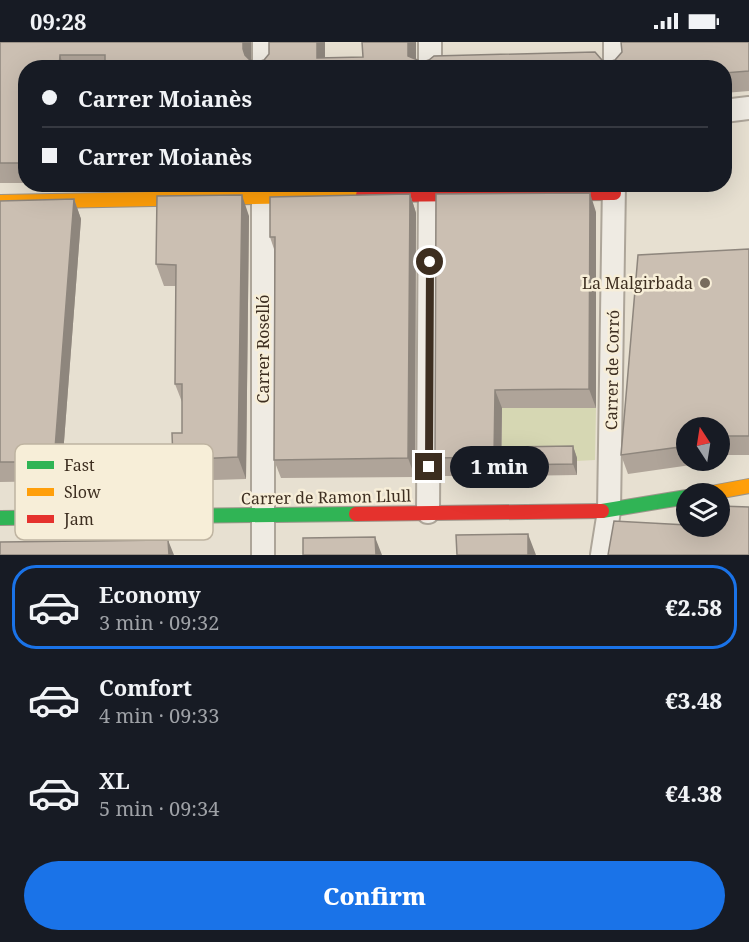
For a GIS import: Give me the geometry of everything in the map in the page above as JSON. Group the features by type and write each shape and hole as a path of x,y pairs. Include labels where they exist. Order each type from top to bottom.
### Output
{"street":[{"path":"264,42 264,60"},
{"path":"430,42 430,60"},
{"path":"615,42 615,60"},
{"path":"732,110 749,108"},
{"path":"0,202 239,192"},
{"name":"Carrer Roselló","path":"263,192 263,555"},
{"path":"428,512 430,192"},
{"name":"Carrer de Corró","path":"602,555 609,510 614,192"},
{"path":"730,490 749,486"},
{"name":"Carrer de Ramon Llull","path":"213,515 609,510 676,499"},
{"name":"Carrer de Ramon Llull","path":"0,518 15,518"}],"green space":[{"path":"502,408 596,408 595,460 577,461 577,458 501,459"}],"building":[{"path":"0,42 243,42 245,55 250,60 105,60 105,55 60,55 60,60 18,60 18,163 0,163"},
{"path":"269,42 317,42 317,58 363,57 362,42 408,42 408,56 417,60 264,60 269,54"},
{"path":"621,42 749,42 749,71 732,72 732,60 615,60 622,52"},
{"path":"595,52 602,60 429,60 434,56"},
{"path":"590,193 589,389 495,390 494,457 435,458 436,194"},
{"path":"410,194 408,458 274,460 275,237 270,237 270,197"},
{"path":"242,195 238,457 213,458 213,444 172,444 172,433 182,433 182,384 175,384 176,265 156,264 157,196"},
{"path":"74,199 55,444 15,444 15,462 0,462 0,201"},
{"path":"749,249 749,436 730,436 730,417 676,417 676,448 621,455 638,255"},
{"path":"573,446 573,464 509,465 509,447"},
{"path":"730,506 749,507 749,555 608,555 614,521 676,524 676,537 730,537"},
{"path":"528,534 528,555 457,555 456,535"},
{"path":"375,537 376,555 303,555 303,538"},
{"path":"168,540 169,555 0,555 0,542"}],"traffic: fast":[{"path":"602,511 676,499"},
{"path":"213,516 356,514"},
{"path":"0,518 15,518"}],"traffic: slow":[{"path":"0,202 363,195"},
{"path":"730,490 749,486"}],"traffic: jam":[{"path":"363,195 614,193"},
{"path":"356,514 602,511"}],"place":[{"name":"La Malgirbada","path":"705,283"}],"route":[{"path":"429,467 430,262"}]}
